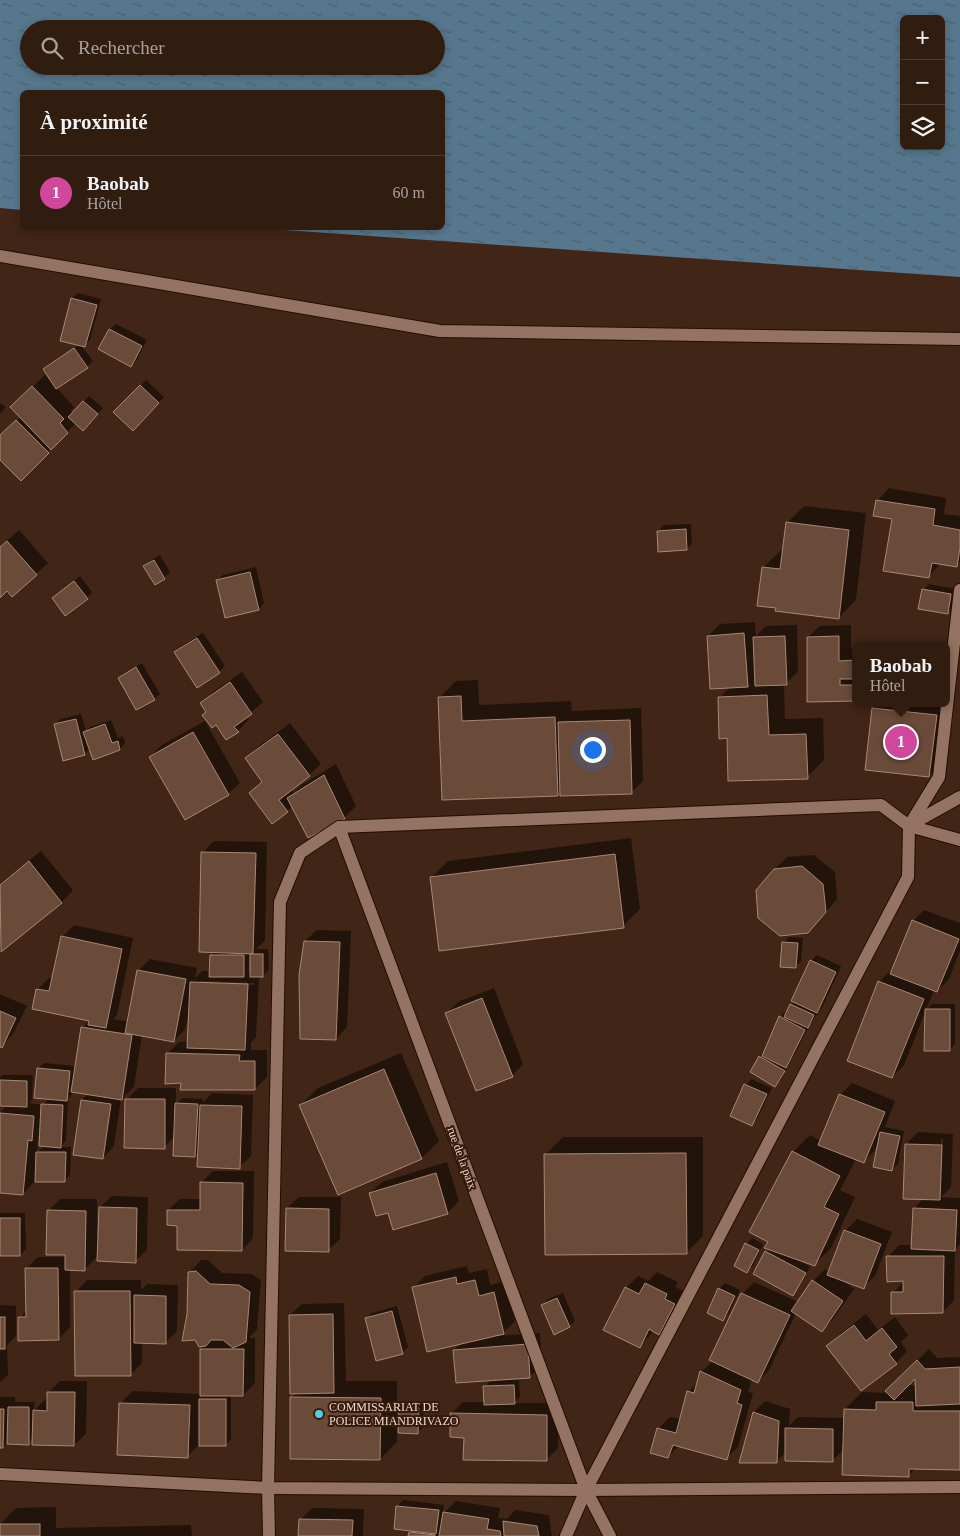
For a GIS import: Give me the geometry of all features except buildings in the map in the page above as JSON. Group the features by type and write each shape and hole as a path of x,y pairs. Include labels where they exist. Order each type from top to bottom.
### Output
{"street":[{"path":"0,256 440,331 960,339"},
{"path":"950,679 960,590"},
{"path":"566,1536 586,1490 908,877 909,826 939,777 947,707"},
{"path":"909,826 960,797"},
{"path":"268,1536 280,902 300,853 339,827 880,805 909,826 960,840"},
{"name":"rue de la paix","path":"339,827 586,1490 610,1536"},
{"path":"0,1474 268,1488 586,1490 960,1487"}],"water":[{"path":"0,0 960,0 960,277 285,230 445,230 445,90 20,90 20,210 0,208"}],"place":[{"name":"Baobab","path":"901,742"},
{"name":"COMMISSARIAT DE POLICE MIANDRIVAZO","path":"319,1414"}]}
